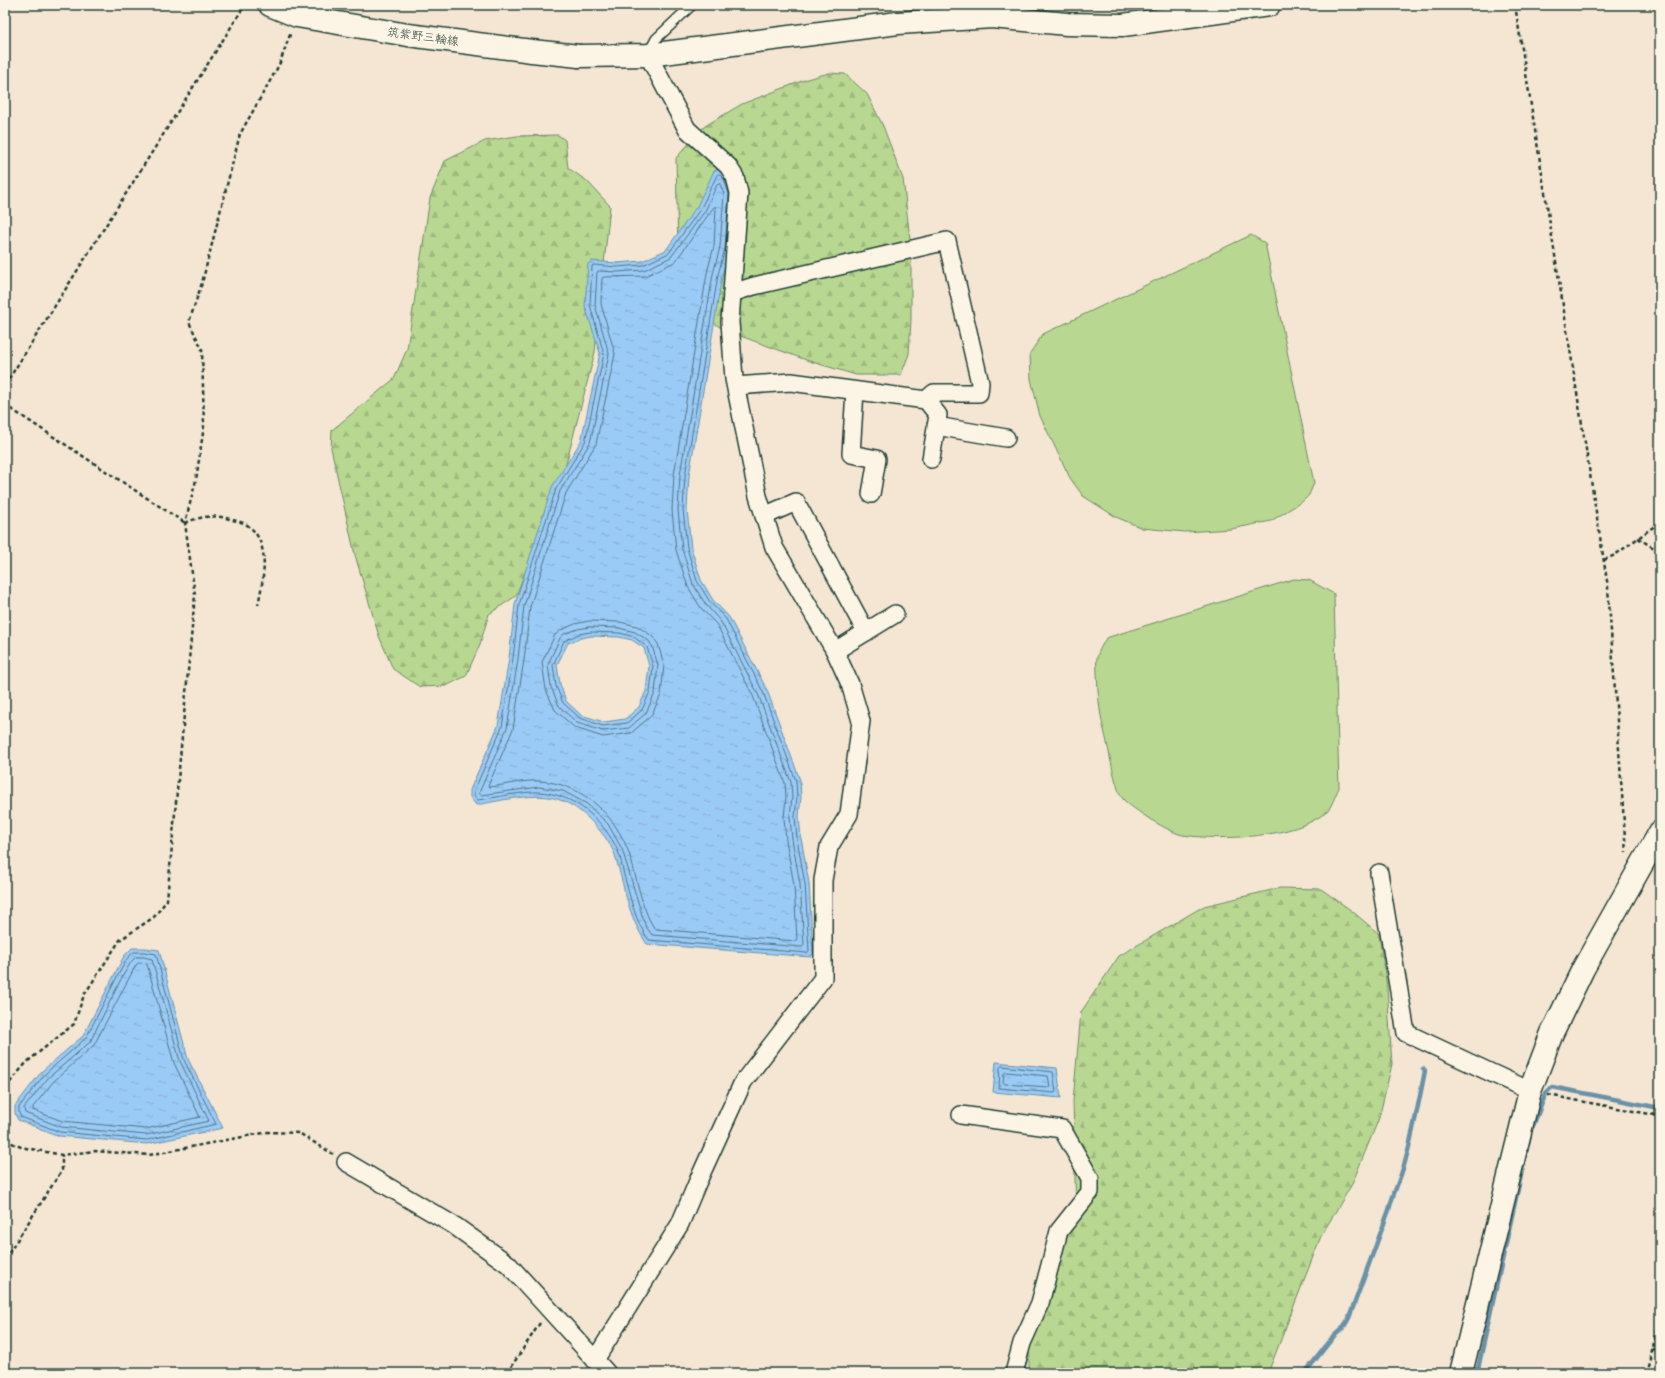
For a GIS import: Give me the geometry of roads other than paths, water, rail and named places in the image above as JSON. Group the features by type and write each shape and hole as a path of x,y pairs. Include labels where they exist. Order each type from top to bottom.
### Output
{"street":[{"name":"筑紫野三輪線","path":"270,5 296,16 408,35 579,56 648,55 992,11 1067,24 1123,25 1268,5"},
{"path":"595,1360 680,1224 743,1082 823,978 823,880 829,847 849,814 861,721 850,684 835,651 774,547 758,496 736,386 730,322 739,194 735,177 728,166 687,129 648,55"},
{"path":"732,293 754,286 947,241 980,382 979,393 934,393 926,400"},
{"path":"736,386 791,382 926,400 938,415 931,459"},
{"path":"855,391 852,454 877,459 871,494"},
{"path":"936,426 1006,438"},
{"path":"764,516 796,502 866,632"},
{"path":"835,651 895,614"},
{"path":"1461,1373 1530,1091 1552,1033 1583,969 1660,832"},
{"path":"1379,873 1406,1033 1530,1091"},
{"path":"961,1115 1062,1129 1090,1178 1090,1192 1059,1231 1040,1303 1022,1343 1014,1373"},
{"path":"346,1162 455,1226 508,1264 607,1373"}],"lane":[{"path":"648,55 656,39 692,5"}],"water":[{"path":"719,169 724,172 733,193 729,249 722,276 689,476 687,509 691,548 701,580 713,600 729,617 767,690 800,780 801,797 799,816 801,838 809,883 813,954 811,957 647,944 635,923 627,901 613,850 601,832 584,814 569,804 551,797 541,796 507,799 476,805 470,797 470,790 498,726 509,658 515,604 552,487 581,441 600,353 585,306 588,264 592,261 617,263 642,261 666,250 697,206 714,171","holes":["591,636 619,637 632,640 644,648 649,666 646,691 639,707 625,719 604,722 581,715 566,701 560,684 557,665 568,643"]},
{"path":"132,948 159,950 188,1059 223,1128 147,1144 59,1136 18,1120 15,1114 15,1106 42,1071 83,1036 124,956"},
{"path":"996,1062 1057,1068 1061,1098 993,1092"}],"waterway":[{"path":"1306,1373 1334,1336 1344,1327 1349,1318 1404,1165 1425,1071 1423,1069"},
{"path":"1533,1126 1546,1093 1552,1087 1660,1108"},
{"path":"1477,1373 1530,1135"}]}
